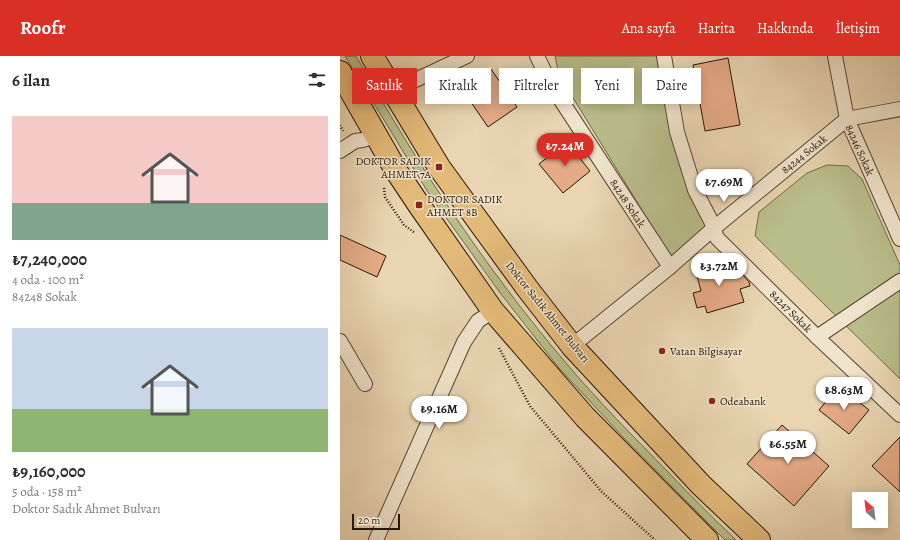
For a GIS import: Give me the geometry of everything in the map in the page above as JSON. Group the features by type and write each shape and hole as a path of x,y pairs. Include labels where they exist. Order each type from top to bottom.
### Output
{"main road":[{"name":"Doktor Sadık Ahmet Bulvarı","path":"372,56 379,68"},
{"path":"340,72 397,172 493,312 585,417 707,540"},
{"name":"Doktor Sadık Ahmet Bulvarı","path":"400,104 438,167 527,288 572,346 701,485 759,540"}],"street":[{"path":"417,79 467,56"},
{"name":"84248 Sokak","path":"537,56 551,85 670,267"},
{"name":"84247 Sokak","path":"664,56 677,132 695,190 714,228 717,238 817,337 900,415"},
{"name":"84246 Sokak","path":"836,56 847,119 900,239"},
{"name":"84244 Sokak","path":"572,346 670,267 714,228 847,119 900,109"},
{"path":"340,151 355,141 363,140 376,135"},
{"path":"817,337 900,281"},
{"path":"376,540 464,342 478,321 493,312"},
{"path":"340,341 365,384"}],"path":[{"path":"340,126 344,132"},
{"path":"497,345 530,406 601,491 655,540"}],"green space":[{"path":"345,56 356,56 363,68 352,68"},
{"path":"555,56 658,56 662,68 642,68 642,104 673,104 710,227 674,262 573,98 573,68 558,68"},
{"path":"374,104 384,104 428,176 480,253 508,291 578,377 603,405 736,540 725,540 624,438 559,368 501,294 429,194"},
{"path":"827,165 848,166 862,179 900,265 900,379 755,236 759,212 807,173"}],"building":[{"path":"728,58 740,125 705,131 700,104 701,68 694,68 693,65"},
{"path":"491,69 499,81 499,104 515,104 517,107 488,127 472,104 491,104"},
{"path":"567,142 590,171 563,193 539,164"},
{"path":"340,235 386,256 377,277 340,260"},
{"path":"727,260 734,267 736,275 741,273 749,282 750,286 740,289 744,302 707,313 705,306 697,308 693,293 701,291 695,269"},
{"path":"844,390 869,410 849,434 819,410 833,393 838,398"},
{"path":"782,425 829,466 794,506 747,464"},
{"path":"900,437 900,492 872,466"}],"place":[{"name":"DOKTOR SADIK AHMET 7A","path":"439,167"},
{"name":"DOKTOR SADIK AHMET 8B","path":"419,205"},
{"name":"Vatan Bilgisayar","path":"662,351"},
{"name":"Odeabank","path":"712,401"}]}
